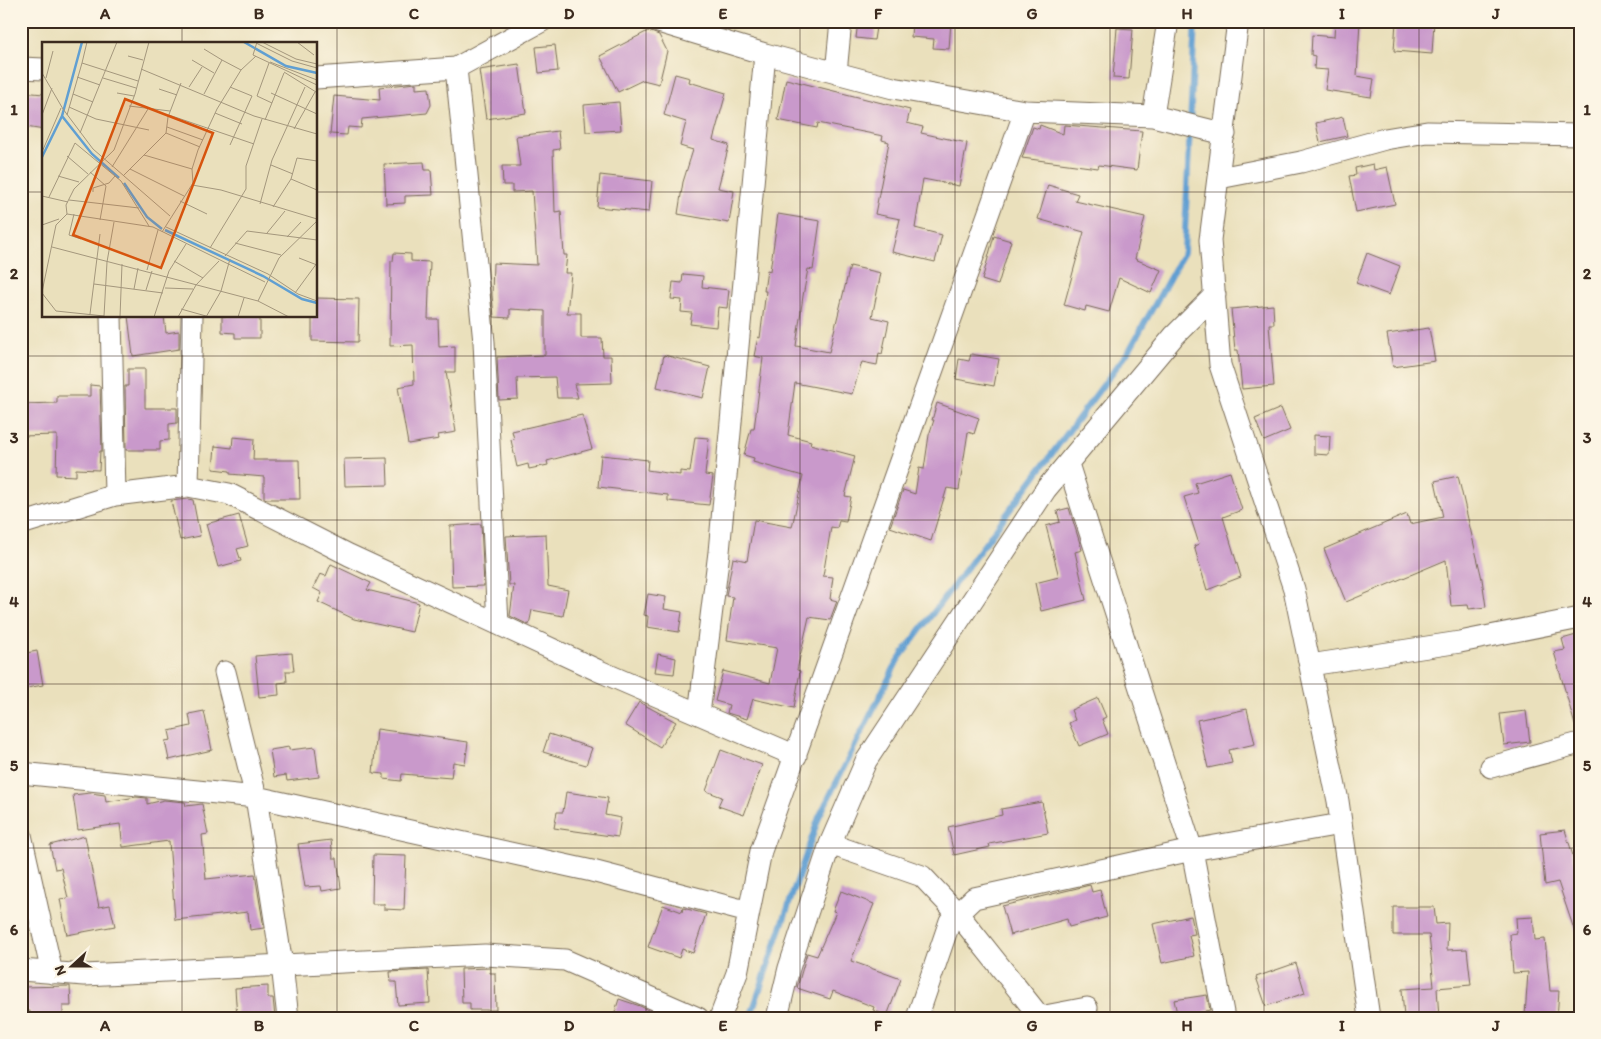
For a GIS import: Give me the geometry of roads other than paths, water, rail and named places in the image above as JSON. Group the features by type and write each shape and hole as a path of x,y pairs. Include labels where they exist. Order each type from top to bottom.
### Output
{"street":[{"path":"318,78 456,68 542,21"},
{"path":"655,21 765,54 893,88 1025,111 1161,118 1220,133"},
{"path":"836,73 841,21"},
{"path":"1161,118 1168,21"},
{"path":"1238,21 1220,133 1219,178 1210,240 1220,365 1294,589 1341,824 1369,1018"},
{"path":"699,714 719,552 765,54"},
{"path":"21,68 42,69"},
{"path":"456,68 484,342 498,624"},
{"path":"720,1018 737,973 761,851 1025,111"},
{"path":"1219,178 1301,162 1385,139 1427,132 1580,135"},
{"path":"777,1018 789,968 830,844 866,761 1046,489 1174,336 1214,295"},
{"path":"111,318 115,496"},
{"path":"188,486 192,318"},
{"path":"1068,464 1192,850 1224,1018"},
{"path":"21,524 115,496 188,486 228,494 349,555 498,624 796,756"},
{"path":"1310,665 1460,642 1580,618"},
{"path":"224,672 256,797 282,965 288,1018"},
{"path":"1491,767 1580,743"},
{"path":"21,773 256,797 592,872 749,912"},
{"path":"917,1018 950,921 974,898 1192,850 1341,824"},
{"path":"21,835 52,973"},
{"path":"830,844 922,876 958,914 1040,1017 1087,1008"},
{"path":"21,970 85,975 485,955 566,960 698,1018"}],"waterway":[{"path":"750,1018 819,817 898,660 1130,349 1184,252 1195,21"}]}
